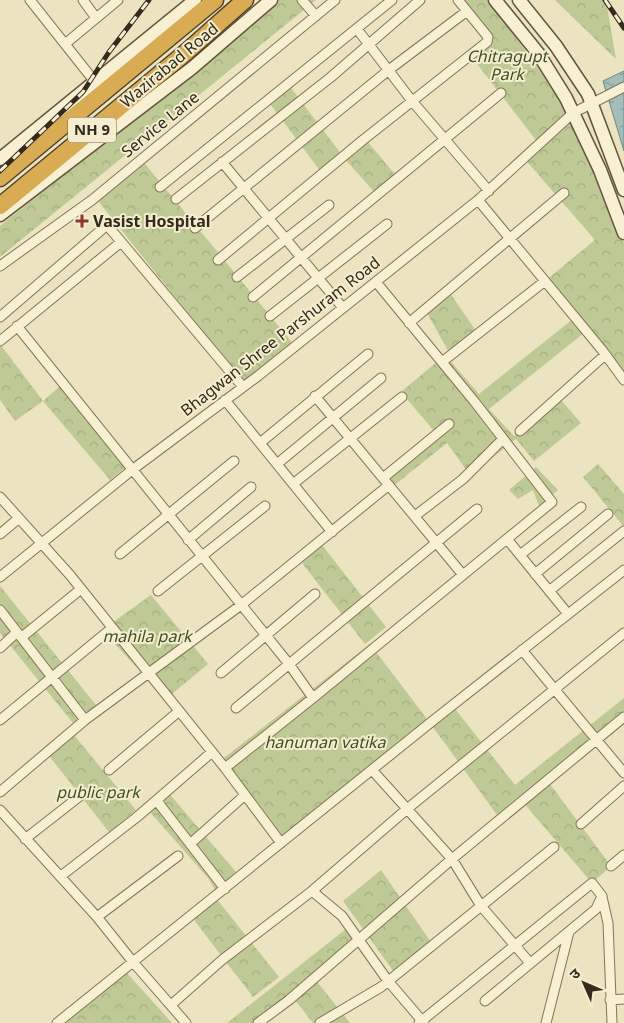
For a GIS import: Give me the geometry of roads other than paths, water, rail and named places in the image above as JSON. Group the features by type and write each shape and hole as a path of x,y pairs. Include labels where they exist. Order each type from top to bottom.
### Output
{"highway":[{"name":"Wazirabad Road","path":"0,178 215,0"},
{"name":"Wazirabad Road","path":"0,206 184,54 245,0"}],"main road":[{"path":"0,159 195,0"},
{"path":"0,215 192,68 271,0"},
{"path":"495,0 538,53 566,98 600,170 624,233"},
{"path":"519,0 556,46 588,94 624,190"}],"street":[{"path":"30,0 95,82"},
{"path":"82,0 96,18"},
{"path":"65,44 118,0"},
{"path":"302,0 316,16"},
{"name":"Service Lane","path":"0,266 92,200 335,0"},
{"path":"160,187 392,0"},
{"path":"176,199 331,77 368,43 420,0"},
{"path":"218,260 488,40 458,0"},
{"path":"194,228 244,190 390,69 467,11"},
{"path":"357,29 390,69 412,101 488,190"},
{"name":"Bhagwan Shree Parshuram Road","path":"0,577 132,470 244,387 478,200 573,113 624,86"},
{"path":"254,297 501,93"},
{"path":"222,162 303,257 343,308"},
{"path":"409,322 564,193"},
{"path":"478,200 624,380"},
{"path":"237,277 329,205"},
{"path":"270,316 387,224"},
{"path":"0,317 107,225 244,387"},
{"path":"0,340 121,242"},
{"path":"442,362 545,281"},
{"path":"224,768 313,698 552,502 442,362 376,282"},
{"path":"17,326 289,664 313,698"},
{"path":"260,443 368,354"},
{"path":"520,431 605,355"},
{"path":"277,464 381,378"},
{"path":"315,396 463,575"},
{"path":"293,484 402,397"},
{"path":"225,400 332,532"},
{"path":"0,792 85,720 241,605 332,532 449,424"},
{"path":"415,516 463,479 503,439"},
{"path":"120,554 234,461"},
{"path":"188,540 251,487"},
{"path":"0,497 81,589 212,752 281,844"},
{"path":"158,591 265,506"},
{"path":"520,555 581,507"},
{"path":"236,708 477,509"},
{"path":"535,574 608,514"},
{"path":"0,534 18,519"},
{"path":"549,591 624,531"},
{"path":"507,539 568,614"},
{"path":"57,1023 624,570"},
{"path":"0,648 81,589"},
{"path":"221,673 315,594"},
{"path":"0,610 85,720"},
{"path":"0,720 112,628"},
{"path":"170,1005 222,960 312,891 407,808 624,633"},
{"path":"522,650 624,773"},
{"path":"109,770 178,712"},
{"path":"258,1023 289,1000 452,859 624,717"},
{"path":"61,876 156,801 212,752"},
{"path":"373,771 452,859 481,906 530,963"},
{"path":"581,824 624,786"},
{"path":"190,844 245,795"},
{"path":"25,839 80,796"},
{"path":"156,801 225,889"},
{"path":"0,810 97,917 132,962 186,1023"},
{"path":"320,1023 388,981 554,847"},
{"path":"611,866 624,855"},
{"path":"97,917 178,856"},
{"path":"312,891 342,916 388,981 422,1022 592,883 602,896 608,923 612,1023"},
{"path":"485,1001 596,909 602,896"},
{"path":"546,1023 569,932"},
{"path":"610,1000 624,999"}],"water":[{"path":"624,71 624,151 603,81"}],"railway":[{"path":"0,171 83,92 109,52 149,0"},
{"path":"605,0 624,28"}],"place":[{"name":"Vasist Hospital","path":"82,221"}],"park label":[{"name":"Chitragupt Park","path":"507,65"},
{"name":"mahila park","path":"147,636"},
{"name":"hanuman vatika","path":"325,742"},
{"name":"public park","path":"98,792"}]}
